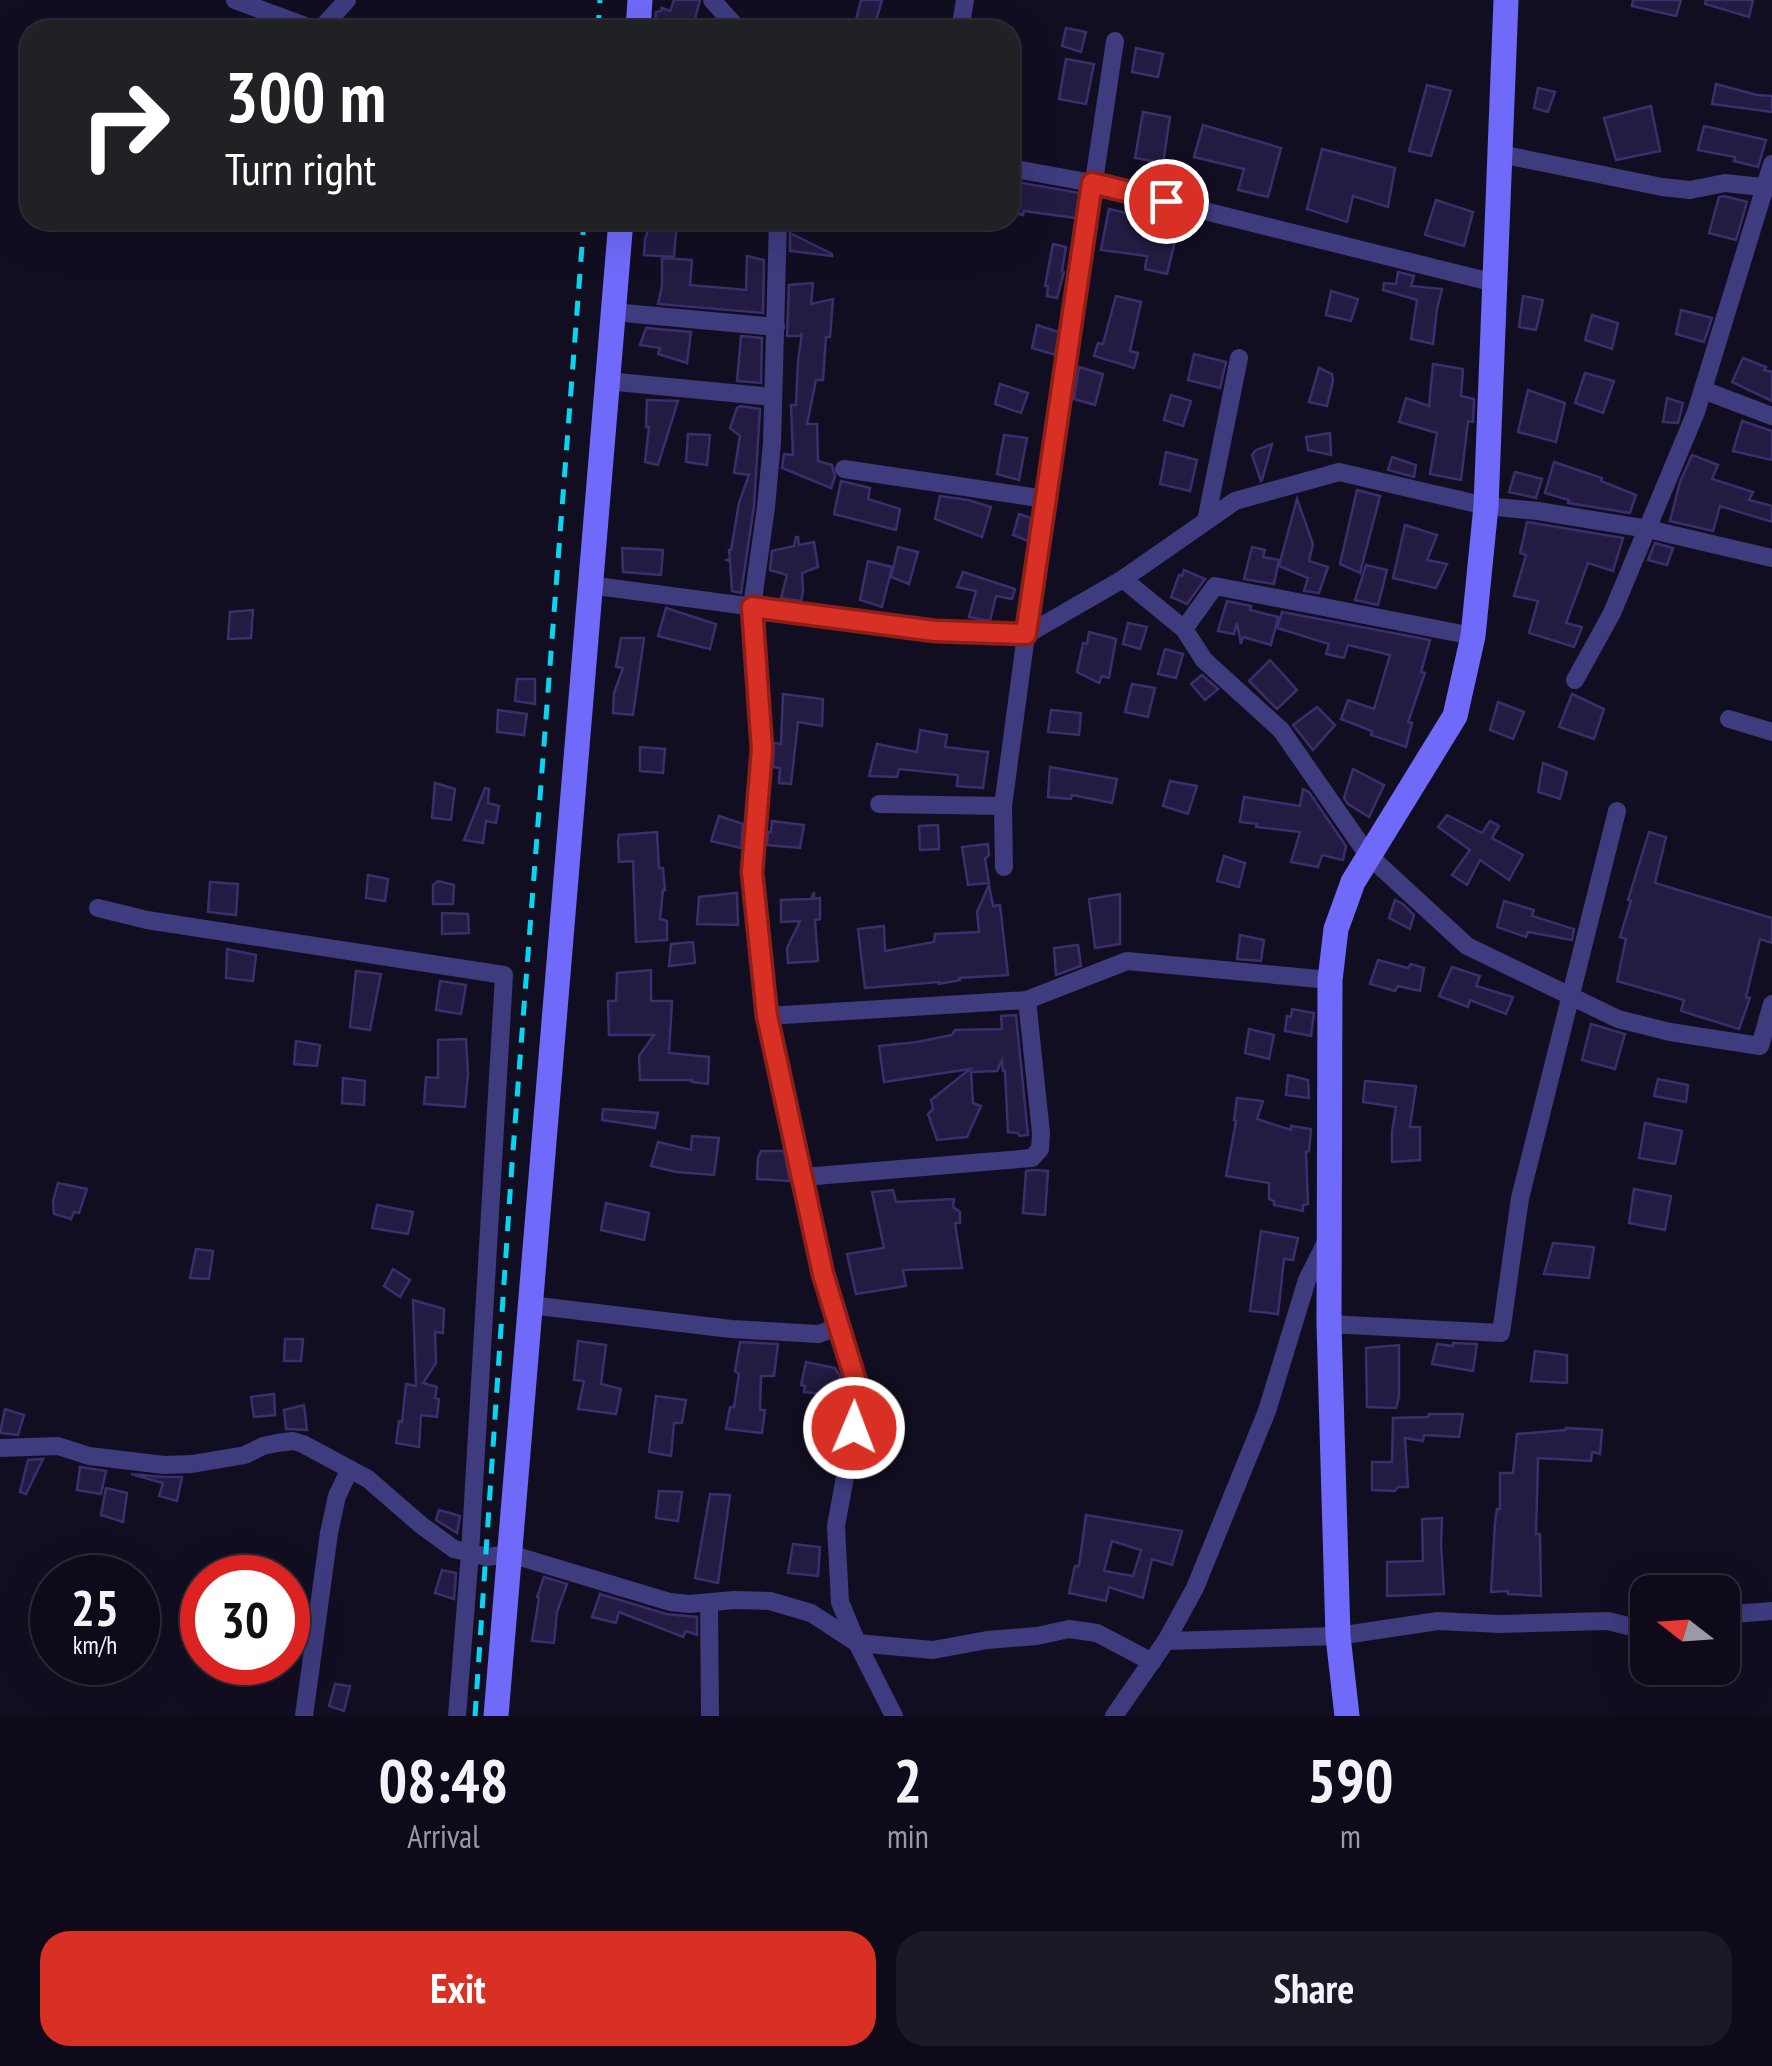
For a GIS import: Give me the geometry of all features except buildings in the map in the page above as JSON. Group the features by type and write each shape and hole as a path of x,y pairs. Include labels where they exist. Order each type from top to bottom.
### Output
{"main road":[{"path":"1347,1716 1338,1636 1329,1324 1330,980 1336,929 1353,882 1455,716 1473,636 1486,506 1506,0"},
{"path":"496,1716 620,230"}],"street":[{"path":"234,0 290,20"},
{"path":"328,20 347,0"},
{"path":"712,0 730,20"},
{"path":"1004,867 1003,806 1114,40"},
{"path":"1500,154 1662,187 1690,190 1725,183 1769,188"},
{"path":"1574,680 1612,614 1696,412 1769,188 1772,164"},
{"path":"1020,170 1092,183 1495,283"},
{"path":"778,230 766,507 752,607 762,749 752,872 767,1016 823,1274 860,1395 836,1526 840,1602 894,1716"},
{"path":"614,312 776,327"},
{"path":"1206,521 1239,358"},
{"path":"607,380 773,397"},
{"path":"1703,390 1772,416"},
{"path":"844,469 1046,499"},
{"path":"589,585 935,631 1026,634 1123,579 1235,500 1339,472 1486,506 1648,529 1772,558"},
{"path":"1123,579 1184,630 1204,660 1281,730 1368,854 1467,946 1618,1019 1670,1032 1760,1046 1772,1004"},
{"path":"1184,630 1215,586 1473,636"},
{"path":"1729,719 1772,732"},
{"path":"879,804 1003,806"},
{"path":"1329,1324 1502,1333 1520,1198 1617,811"},
{"path":"98,908 148,920 504,975 457,1716"},
{"path":"767,1016 1027,1000 1127,961 1330,980"},
{"path":"803,1178 1032,1158 1040,1150 1041,1132 1027,1000"},
{"path":"1114,1716 1166,1642 1195,1588 1260,1428 1307,1280 1328,1237"},
{"path":"530,1305 748,1330 819,1334 839,1326"},
{"path":"0,1448 58,1446 90,1456 164,1465 245,1455 263,1446 293,1441 368,1479 454,1549 487,1557 510,1554 670,1602 770,1601 812,1614 857,1643 932,1650 1069,1628 1097,1633 1152,1662"},
{"path":"304,1716 333,1510 350,1470"},
{"path":"709,1604 710,1716"},
{"path":"1740,1613 1772,1611"},
{"path":"1166,1642 1338,1636 1438,1621 1608,1621 1630,1626"}],"railway":[{"path":"599,20 600,0"},
{"path":"475,1716 512,1164 583,230"}],"route":[{"path":"854,1428 860,1395 823,1274 767,1016 752,872 762,749 752,607 935,631 1026,634 1092,183 1166,201"}]}
